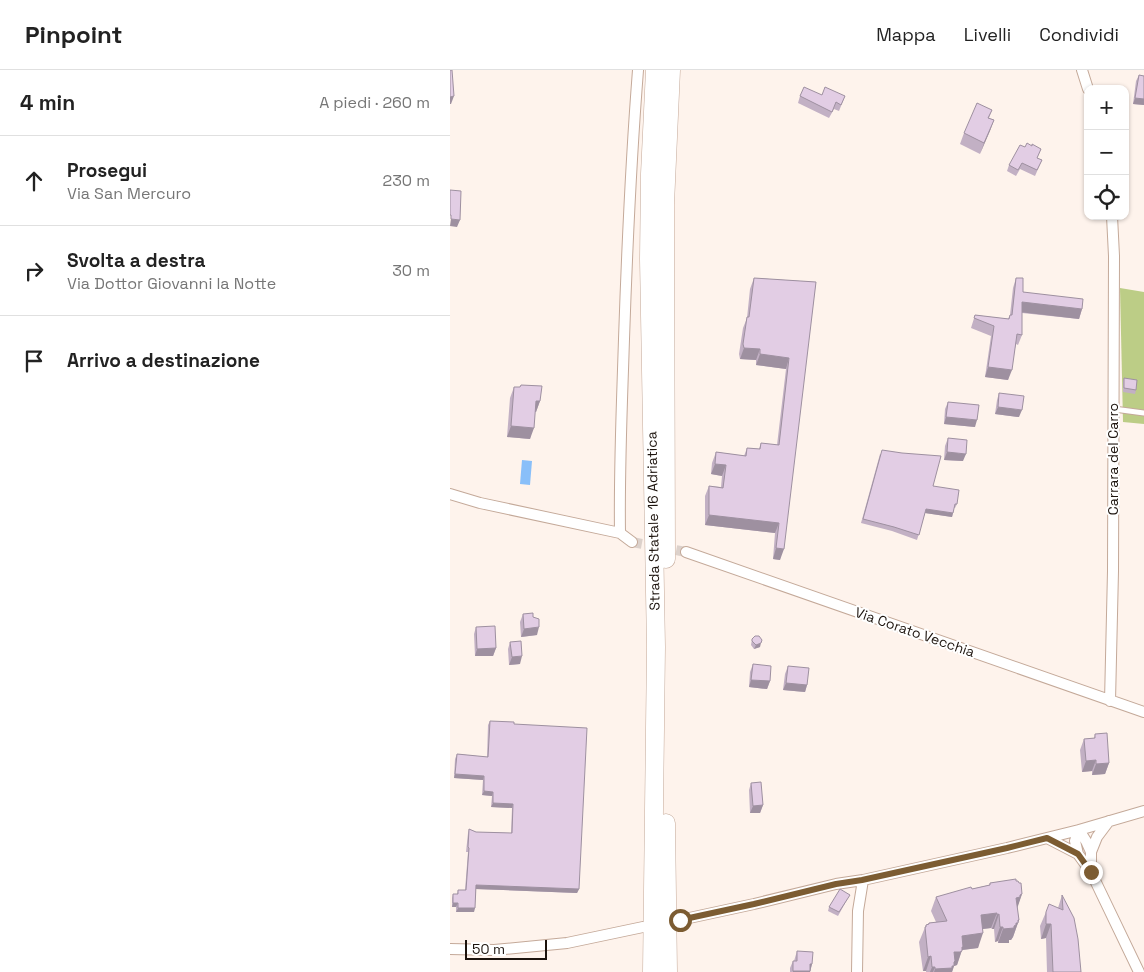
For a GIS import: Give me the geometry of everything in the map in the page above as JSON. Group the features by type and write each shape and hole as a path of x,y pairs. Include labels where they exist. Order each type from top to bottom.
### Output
{"highway":[{"name":"Strada Statale 16 Adriatica","path":"652,972 656,647 649,259 650,174 655,70"},
{"name":"Strada Statale 16 Adriatica","path":"668,972 665,737 665,204 671,70"}],"street":[{"path":"620,533 626,299 638,70"},
{"path":"1082,70 1087,85"},
{"name":"Carrara del Carro","path":"1110,701 1113,572 1114,256 1112,220"},
{"path":"450,494 480,504 620,533 632,542"},
{"name":"Via Corato Vecchia","path":"686,552 1144,712"},
{"path":"680,920 836,884 1007,848 1144,811"},
{"path":"1091,872 1091,852 1097,837 1109,821"},
{"path":"1079,830 1091,852"},
{"path":"1079,830 1075,841 1078,854 1091,872 1139,972"},
{"path":"1047,838 1078,854"},
{"path":"857,972 858,911 862,880"},
{"path":"450,949 494,950 567,943 643,928"}],"lane":[{"path":"1113,409 1144,413"}],"green space":[{"path":"1120,288 1144,292 1144,424 1123,422"}],"water":[{"path":"522,460 532,461 530,485 520,484"}],"building":[{"path":"450,70 452,70 454,96 450,97"},
{"path":"1139,75 1144,76 1144,99 1135,98"},
{"path":"804,87 822,95 825,87 845,96 841,105 836,102 832,112 800,96"},
{"path":"977,103 992,110 988,118 994,120 984,143 964,133"},
{"path":"1027,143 1041,149 1037,158 1042,160 1037,170 1022,163 1018,170 1009,165 1020,145 1025,147"},
{"path":"450,190 461,191 460,220 451,219"},
{"path":"754,278 816,282 784,549 776,548 779,523 709,515 709,486 723,488 726,465 715,464 716,452 746,456 747,448 760,449 761,443 779,445 789,358 760,354 760,349 744,348 743,344"},
{"path":"1016,278 1023,278 1023,292 1083,299 1082,309 1022,302 1022,335 1017,334 1012,370 988,367 994,326 974,318 975,315 1009,319 1010,315 1012,315"},
{"path":"1124,378 1137,380 1136,390 1124,388"},
{"path":"521,385 542,386 540,401 536,401 534,428 511,426 514,387 520,387"},
{"path":"999,393 1024,396 1022,410 998,407"},
{"path":"948,402 979,405 977,420 946,417"},
{"path":"948,438 967,440 966,454 947,452"},
{"path":"882,450 941,456 933,486 959,490 957,504 955,504 953,513 926,509 919,535 863,519"},
{"path":"533,613 533,617 539,619 539,627 524,629 523,614"},
{"path":"495,626 496,648 477,649 476,627"},
{"path":"755,636 759,636 762,640 761,643 756,645 752,641"},
{"path":"521,641 522,656 512,657 510,642"},
{"path":"753,664 771,666 770,681 751,680"},
{"path":"788,666 809,668 807,685 786,683"},
{"path":"490,721 587,728 579,889 476,885 475,908 458,908 458,903 453,903 453,894 458,894 458,890 466,890 469,829 476,832 512,833 513,804 493,803 493,792 484,791 484,776 455,774 457,754 488,757"},
{"path":"1107,733 1109,763 1096,764 1096,760 1086,761 1084,739 1095,738 1095,734"},
{"path":"761,782 763,805 753,806 751,783"},
{"path":"1016,879 1016,881 1021,883 1022,894 1016,898 1019,920 1014,928 1003,929 1003,927 1000,927 999,914 997,915 997,913 981,915 983,933 962,936 962,951 954,952 954,966 952,968 935,969 935,967 932,967 931,956 928,957 925,927 929,923 947,921 936,897 971,887 972,889 990,885 990,883"},
{"path":"840,889 850,895 839,912 829,907"},
{"path":"1062,895 1074,918 1081,972 1053,972 1051,924 1046,924 1046,912 1049,904 1063,910"},
{"path":"797,951 813,952 810,971 793,971 793,961 797,961"}],"tunnel":[{"path":"632,542 686,552"}],"route":[{"path":"680,920 1047,838 1078,854 1091,872"}]}
